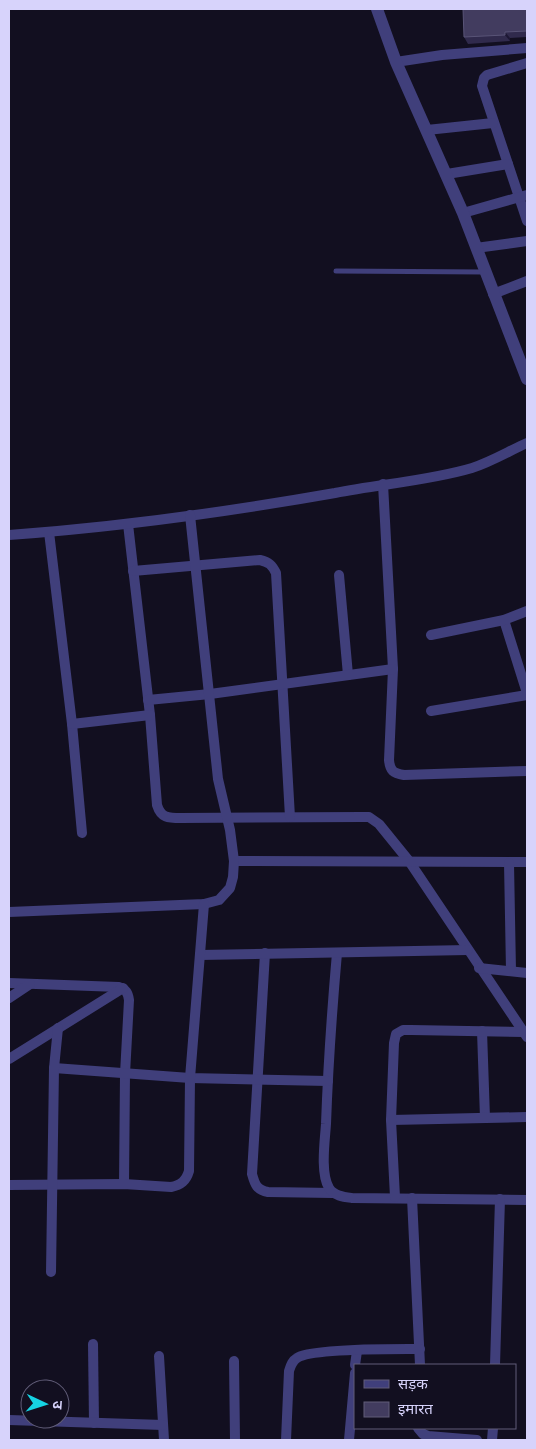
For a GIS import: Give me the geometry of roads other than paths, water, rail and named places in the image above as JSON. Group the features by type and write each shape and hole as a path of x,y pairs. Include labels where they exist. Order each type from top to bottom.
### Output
{"street":[{"path":"377,9 396,62 464,213 493,294 527,379"},
{"path":"396,62 442,55 527,48"},
{"path":"527,63 491,73 484,78 482,86 508,164 523,196 527,221"},
{"path":"427,130 493,123"},
{"path":"447,174 508,164"},
{"path":"464,213 523,196"},
{"path":"476,248 527,241"},
{"path":"493,294 527,281"},
{"path":"9,535 128,524 418,480 474,467 527,443"},
{"path":"382,484 393,669 390,767 394,773 404,775 527,771"},
{"path":"9,912 204,904 219,900 230,888 234,861 230,830 218,779 190,515"},
{"path":"128,524 150,715 157,805 161,814 170,818 369,817 375,820 384,828 408,861 479,968 526,1034"},
{"path":"50,532 72,724 82,833"},
{"path":"133,571 260,560 268,562 273,566 276,573 290,817"},
{"path":"339,575 348,675"},
{"path":"431,636 504,620 527,611"},
{"path":"431,711 527,694 504,620"},
{"path":"148,700 210,694 393,669"},
{"path":"72,724 150,715"},
{"path":"234,861 527,862"},
{"path":"509,863 511,971"},
{"path":"9,1185 124,1184 171,1187 178,1185 187,1177 189,1170 190,1078 204,904"},
{"path":"200,954 468,950"},
{"path":"333,1193 328,1187 325,1175 328,1081 337,952"},
{"path":"265,954 252,1174 255,1185 260,1190 268,1192 333,1193 352,1198 527,1200"},
{"path":"479,968 527,973"},
{"path":"9,983 122,988 127,992 129,1000 125,1074 124,1184"},
{"path":"9,998 30,984"},
{"path":"9,1059 122,988"},
{"path":"50,1272 54,1068 58,1028"},
{"path":"395,1198 391,1120 396,1034 403,1030 482,1031 526,1034"},
{"path":"482,1031 485,1118"},
{"path":"54,1068 190,1078 328,1081"},
{"path":"391,1120 527,1117"},
{"path":"412,1198 420,1364"},
{"path":"494,1364 500,1199"},
{"path":"93,1344 94,1423"},
{"path":"286,1440 289,1370 292,1362 302,1355 420,1348"},
{"path":"356,1364 357,1351"},
{"path":"159,1356 164,1440"},
{"path":"234,1360 235,1440"},
{"path":"349,1440 354,1384"},
{"path":"9,1420 163,1426"},
{"path":"419,1429 428,1436 477,1440"}],"lane":[{"path":"336,271 485,272"}]}
